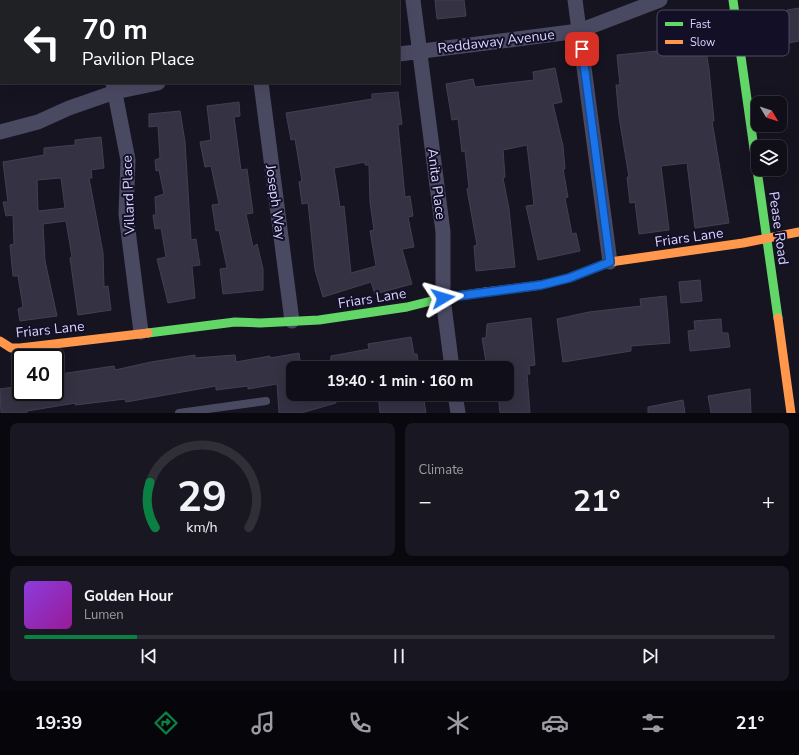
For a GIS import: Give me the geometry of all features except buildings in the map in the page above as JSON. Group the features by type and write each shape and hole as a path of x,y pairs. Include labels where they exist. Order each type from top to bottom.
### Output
{"street":[{"name":"Anita Place","path":"414,0 443,232 443,298 451,361"},
{"path":"575,0 610,262"},
{"name":"Reddaway Avenue","path":"400,54 579,31 660,0"},
{"name":"Pease Road","path":"733,0 735,10"},
{"name":"Pease Road","path":"742,56 765,237 791,413"},
{"path":"0,132 38,122 114,87 147,84"},
{"name":"Joseph Way","path":"261,84 292,321"},
{"name":"Villard Place","path":"114,87 123,126 128,160 126,214 141,332"},
{"name":"Friars Lane","path":"1,342 11,348 20,348 141,332 235,322 319,320 407,307 443,298 541,285 569,278 610,262 743,243 765,237 799,232"},
{"path":"456,401 458,413"}],"lane":[{"path":"179,413 266,401"}],"traffic: fast":[{"path":"733,0 734,10"},
{"path":"741,56 778,318"},
{"path":"148,333 235,322 260,323 319,320 407,307 443,298 486,292"}],"traffic: slow":[{"path":"486,292 541,285 569,278 610,262 743,243 799,232"},
{"path":"778,318 791,413"},
{"path":"0,341 11,348 20,348 148,333"}],"route":[{"path":"443,298 541,285 569,278 610,262 582,49"}]}
